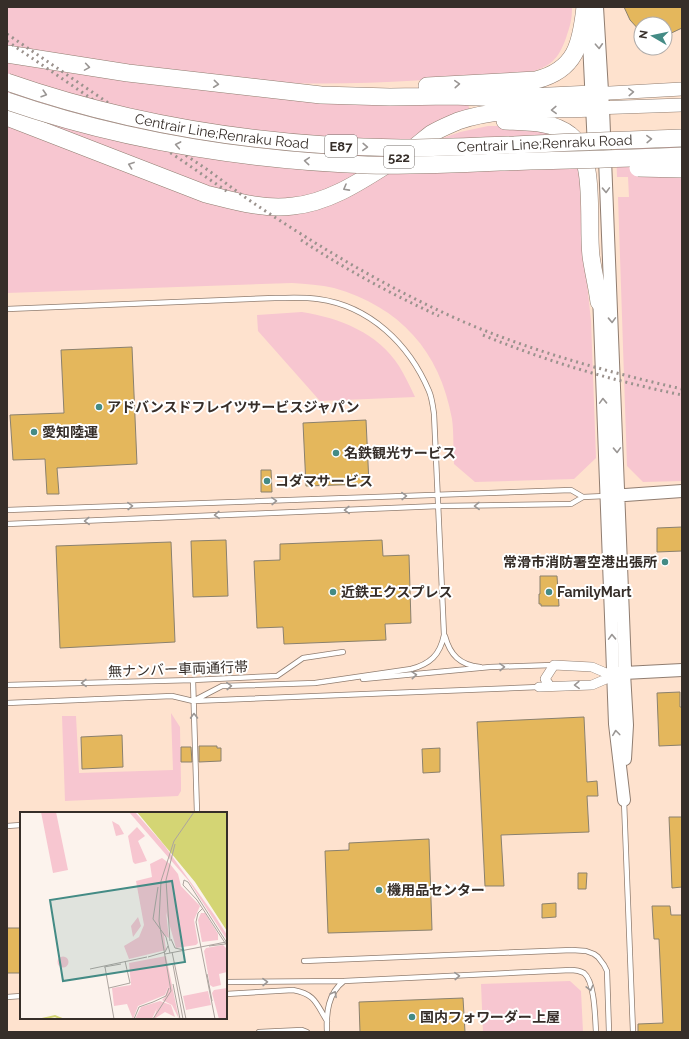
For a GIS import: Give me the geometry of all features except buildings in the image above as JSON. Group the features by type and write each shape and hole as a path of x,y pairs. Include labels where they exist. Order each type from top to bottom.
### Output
{"highway":[{"name":"522","path":"251,87 338,89 402,88 536,80 550,76 564,68 571,59 578,46 582,33 586,7"},
{"name":"522","path":"7,54 128,73 321,94 390,97 451,96 597,101"},
{"name":"Centrair Line;Renraku Road","path":"7,82 100,110 154,122 239,136 319,145 402,148 455,147 682,138"},
{"name":"Centrair Line;Renraku Road","path":"7,101 80,124 189,147 281,159 369,165 682,156"},
{"name":"522","path":"415,147 432,134 446,126 478,116 597,101"},
{"name":"522","path":"7,117 206,194 272,207 310,203 331,196 415,147 441,134 463,126 504,121 545,125 558,128 571,135 584,155 588,175 592,256 599,302"},
{"name":"522","path":"434,164 502,170 618,168 682,169"}],"main road":[{"name":"522","path":"597,101 682,89"},
{"name":"522","path":"597,101 682,105"}],"street":[{"path":"586,7 597,101 613,495"},
{"path":"538,687 592,685 619,674 625,667 599,302 597,7"},
{"path":"613,495 682,491"},
{"path":"550,686 545,680 554,665 592,667 619,674 682,670"},
{"path":"619,674 627,725 624,800"}],"lane":[{"path":"7,309 297,298 318,299 338,304 374,321 404,348 418,369 429,392 434,414 439,495 443,642 436,655 423,666 315,683"},
{"path":"7,510 570,490 583,497"},
{"path":"7,524 439,506 572,504 583,497 613,495"},
{"path":"444,635 449,649 456,658 470,665 490,667"},
{"name":"無ナンバー車両通行帯","path":"7,685 277,676 303,658 343,652"},
{"path":"193,701 222,686 315,683 490,667 554,665"},
{"path":"193,680 197,812"},
{"path":"7,703 172,696 193,701 538,687"},
{"path":"624,800 633,1032"},
{"path":"7,826 20,825"},
{"path":"304,961 572,950 586,951 598,957 607,971 609,1032"},
{"path":"227,982 344,981 578,971 584,974 591,988 596,1032"},
{"path":"327,1032 327,1021 331,996 344,981"},
{"path":"227,994 293,990 303,992 315,1001 327,1021"},
{"path":"7,996 20,996"},
{"path":"259,1032 302,1030 307,1032"}],"shaded area":[{"path":"7,7 682,7 682,1032 7,1032"},
{"path":"7,7 572,7 569,30 557,57 543,68 528,73 355,83 320,84 250,81 249,96 308,100 468,102 470,114 421,150 443,138 460,132 488,126 528,127 556,136 571,147 580,163 581,227 591,321 596,458 574,479 475,482 454,464 452,419 446,395 438,373 427,353 413,335 397,320 379,307 358,296 334,288 319,285 292,283 7,293"},
{"path":"682,144 682,481 643,482 627,466 618,197 629,197 628,177 617,177 616,146"},
{"path":"302,312 330,318 344,323 369,336 380,344 399,366 415,397 320,401 258,331 257,315"},
{"path":"171,713 180,727 181,791 178,796 65,801 62,716 76,716 79,773 173,770"},
{"path":"570,981 581,991 583,1032 483,1032 481,984"}],"railway":[{"path":"7,34 202,166 243,196 327,250 381,281 464,322 517,343 627,376 682,389"},
{"path":"7,41 228,192"},
{"path":"301,240 368,281 439,316"},
{"path":"483,335 532,354 581,370 631,384 682,395"}],"place":[{"name":"アドバンスドフレイツサービスジャパン","path":"99,407"},
{"name":"愛知陸運","path":"34,432"},
{"name":"名鉄観光サービス","path":"336,453"},
{"name":"コダマサービス","path":"267,481"},
{"name":"常滑市消防署空港出張所","path":"665,562"},
{"name":"近鉄エクスプレス","path":"333,592"},
{"name":"FamilyMart","path":"549,592"},
{"name":"機用品センター","path":"379,890"},
{"name":"国内フォワーダー上屋","path":"412,1017"}]}
